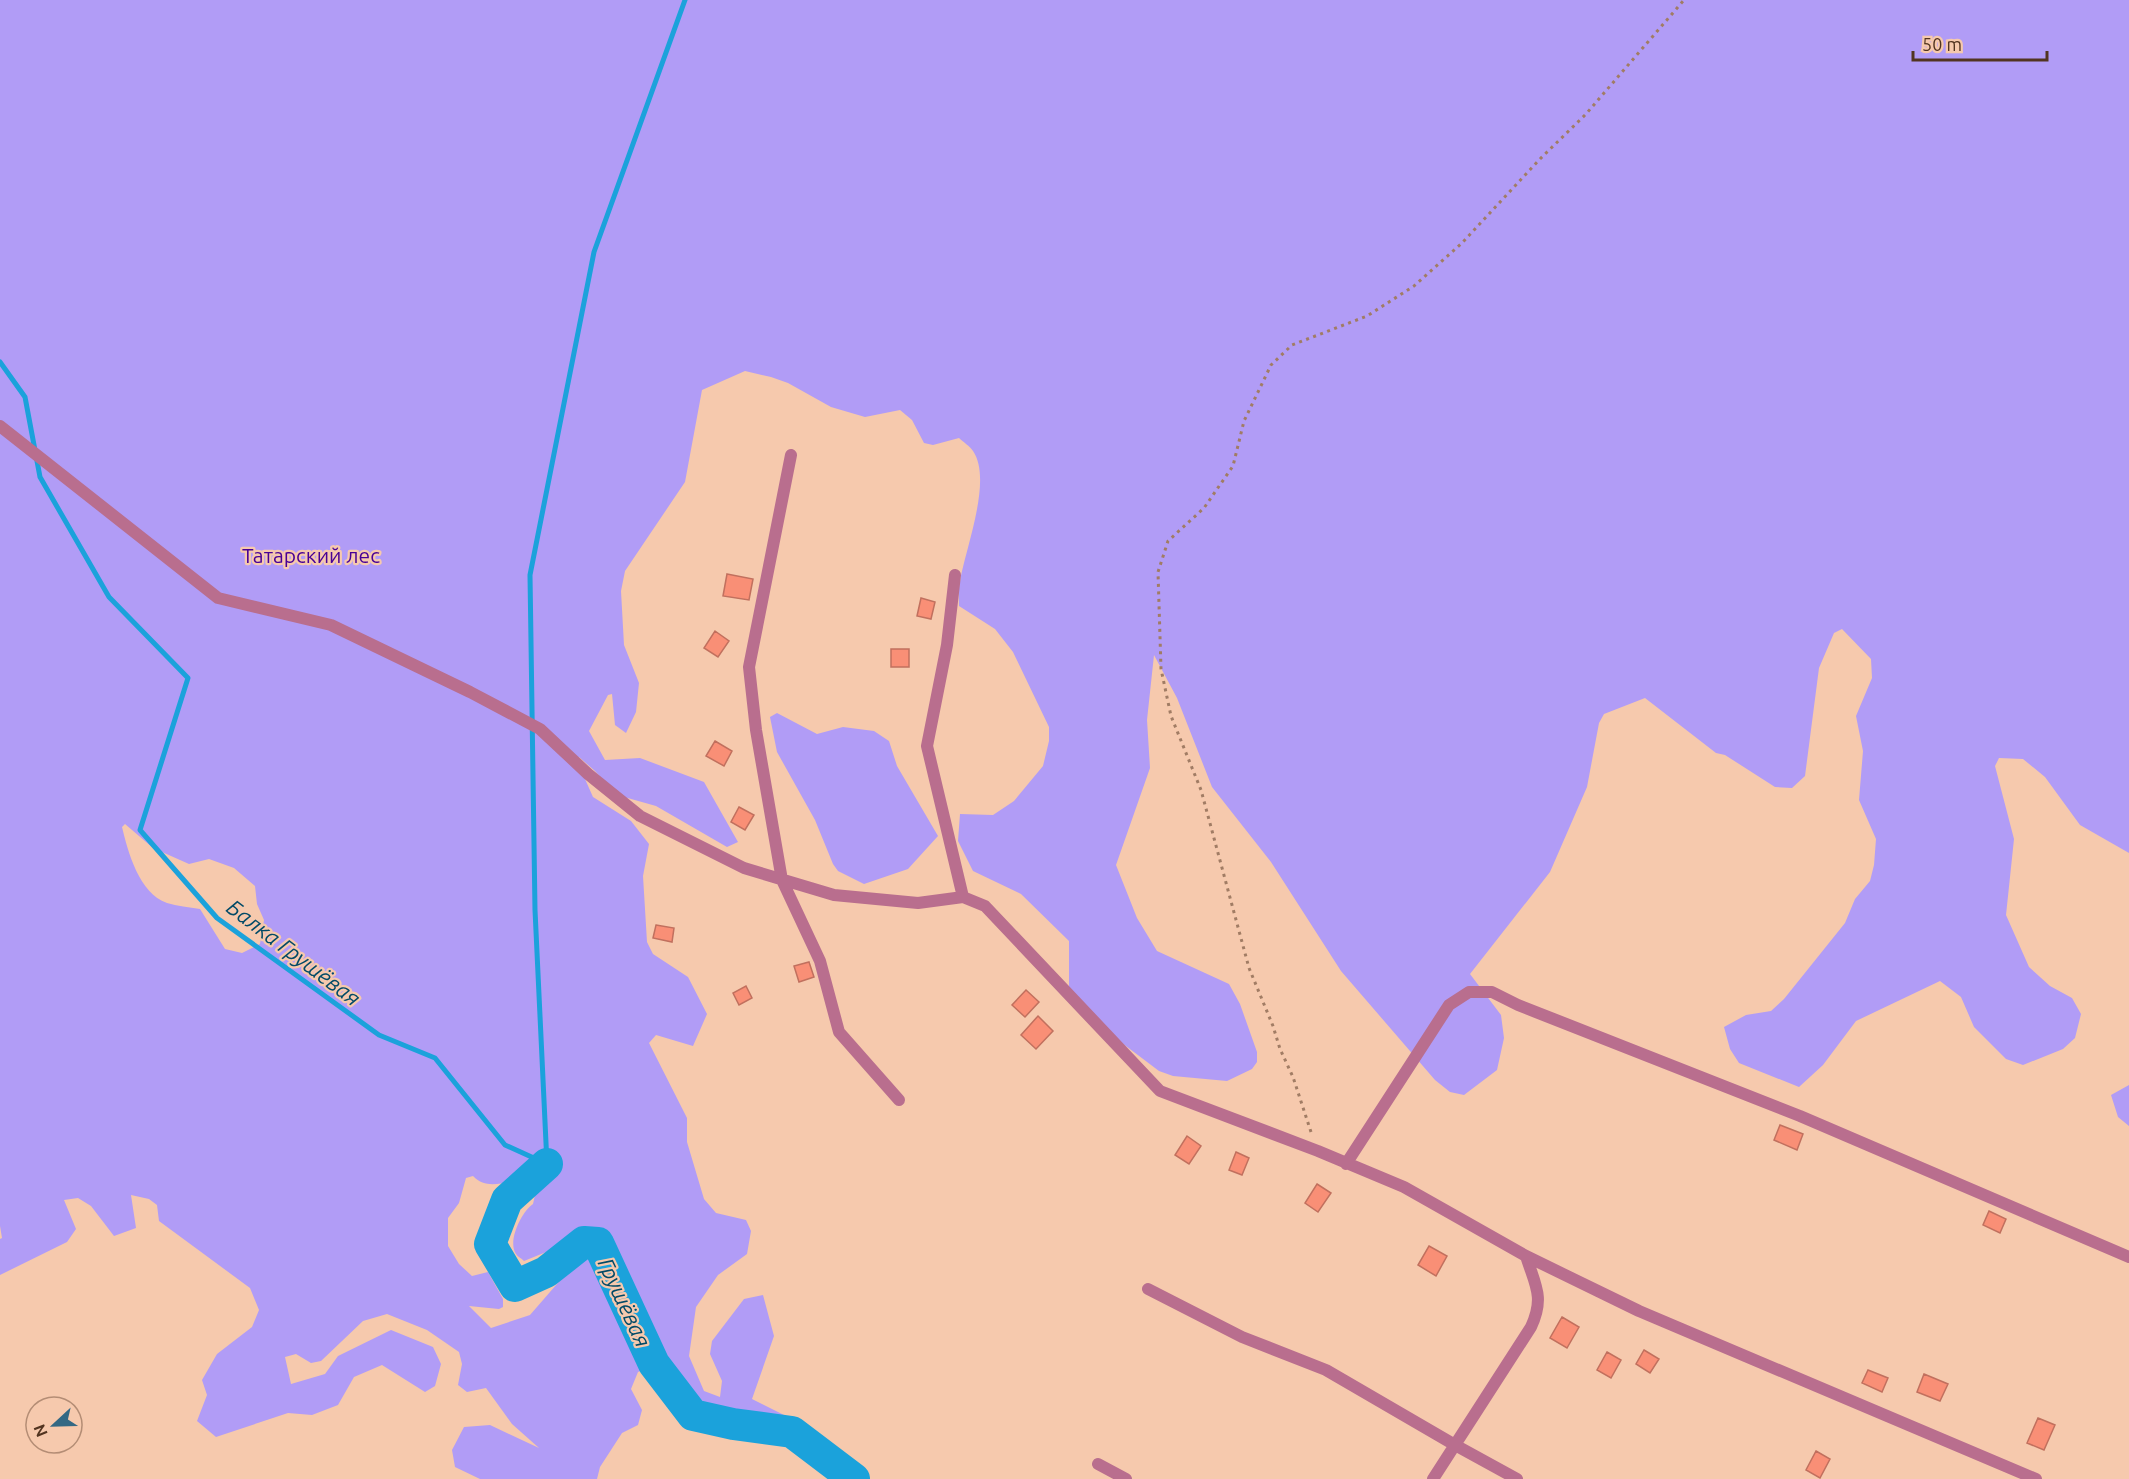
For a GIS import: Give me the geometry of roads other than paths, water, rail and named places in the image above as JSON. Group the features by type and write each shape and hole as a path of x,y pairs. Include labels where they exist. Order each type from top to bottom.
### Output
{"street":[{"path":"0,426 218,598 331,625 470,692 540,729 588,774 640,816 744,868 834,894 918,903 963,897 985,906 1160,1091 1318,1151 1404,1187 1526,1256 1640,1311 2036,1479"},
{"path":"791,454 749,667 756,730 782,880 820,961 839,1032 899,1100"},
{"path":"955,575 947,645 927,746 963,897"},
{"path":"1346,1164 1449,1005 1469,992 1492,992 1518,1005 1800,1116 2129,1257"},
{"path":"1433,1479 1531,1327 1538,1311 1539,1295 1526,1256"},
{"path":"1148,1288 1242,1337 1326,1370 1517,1479"},
{"path":"1098,1464 1126,1479"}],"waterway":[{"name":"Балка Грушёвая","path":"0,362 25,397 40,477 109,597 188,678 140,830 217,918 379,1035 435,1058 505,1145 547,1164 535,910 530,575 594,252 685,0"},
{"name":"Грушёвая","path":"547,1164 507,1200 490,1244 515,1286 546,1272 584,1242 598,1243 654,1364 693,1415 733,1424 792,1432 854,1479"}],"park label":[{"name":"Татарский лес","path":"311,555"}]}
